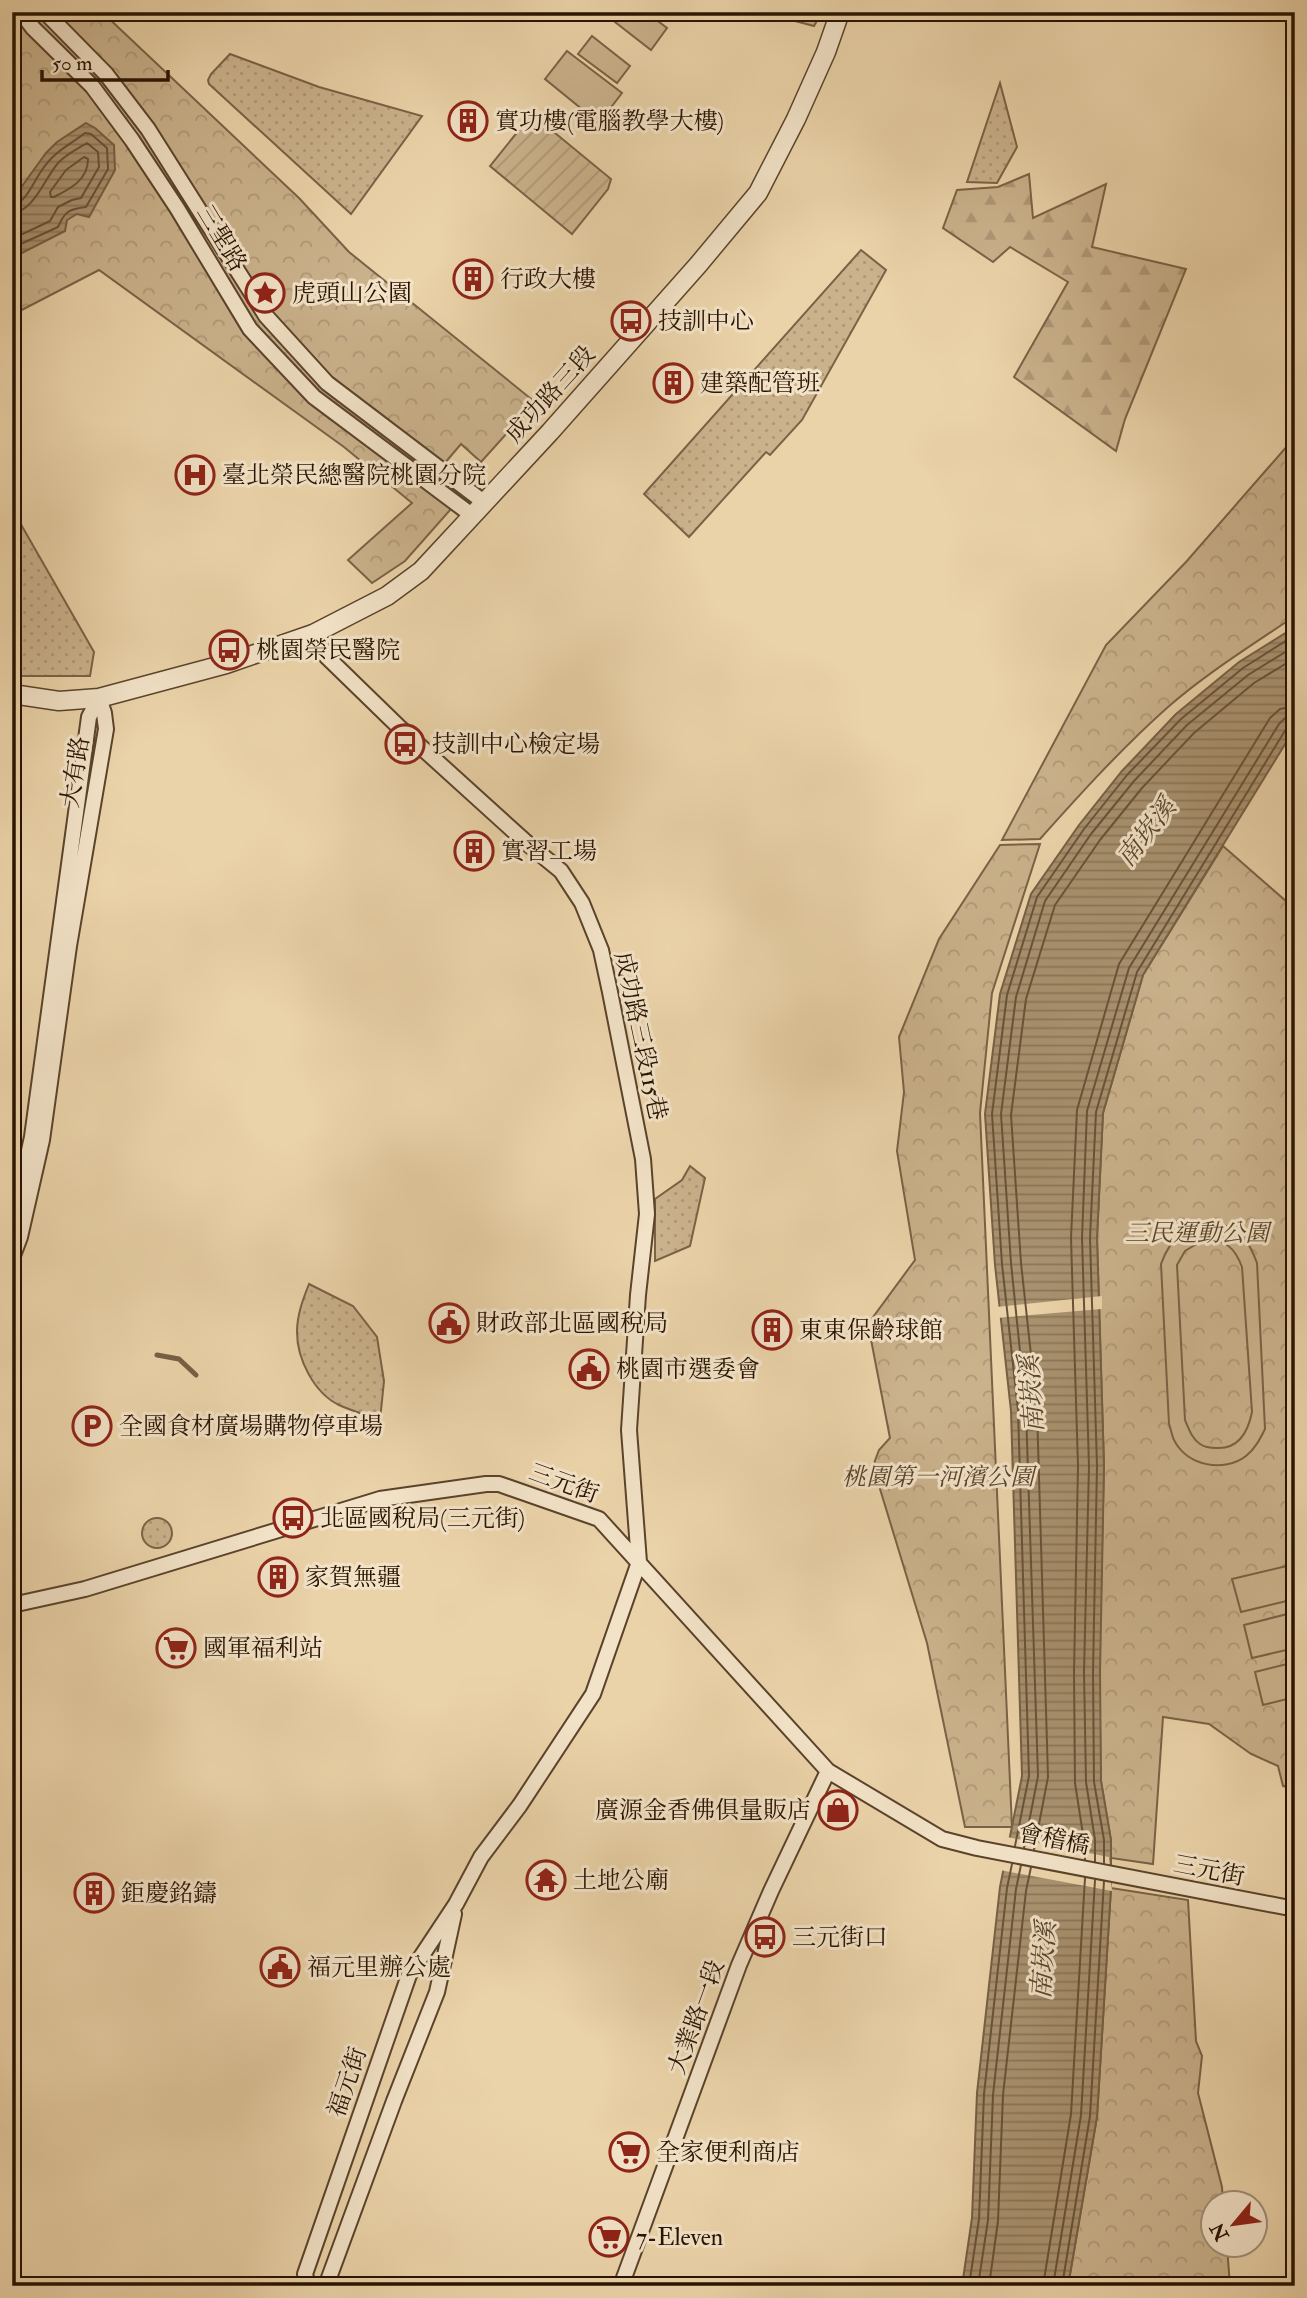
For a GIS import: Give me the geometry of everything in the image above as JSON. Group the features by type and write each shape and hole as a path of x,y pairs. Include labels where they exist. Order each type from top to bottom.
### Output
{"street":[{"name":"三聖路","path":"21,12 33,29 92,86 132,141 177,208 250,329 314,397 479,509"},
{"name":"三聖路","path":"45,12 106,74 148,129 266,316 327,383 479,509"},
{"name":"成功路三段","path":"12,694 59,701 99,698 226,664 313,634 387,596 421,571 698,265 758,193 796,119 826,52 840,12"},
{"name":"成功路三段115巷","path":"313,634 327,657 400,728 528,845 561,871 582,903 601,950 643,1159 647,1214 638,1295 629,1430 639,1562"},
{"name":"大有路","path":"12,1227 32,1137 89,717 99,698"},
{"name":"大有路","path":"12,1258 20,1237 42,1140 69,946 106,729 99,698"},
{"name":"三元街","path":"12,1605 85,1589 380,1499 499,1484 598,1519 828,1771 942,1839 986,1850"},
{"name":"福元街","path":"308,2286 304,2274 409,1975 456,1903 481,1857 520,1805 593,1694 639,1562"},
{"name":"大業路一段","path":"621,2286 739,1965 828,1771"},
{"name":"會稽橋","path":"986,1850 1114,1874"},
{"name":"三元街","path":"1114,1874 1295,1909"},
{"name":"福元街","path":"326,2286 437,1992 456,1903"}],"green space":[{"name":"虎頭山公園","path":"12,12 102,12 299,198 349,252 535,402 481,462 461,444 427,484 451,509 405,561 372,583 348,560 412,503 344,447 99,270 12,315"},
{"path":"608,12 646,12 667,28 651,50 606,15"},
{"path":"771,12 822,12 814,26"},
{"path":"592,36 630,66 617,83 578,54"},
{"path":"567,51 622,93 599,123 545,79"},
{"path":"230,54 319,87 422,116 351,214 209,84 211,74"},
{"path":"1000,83 1017,147 997,183 967,182"},
{"path":"532,114 611,179 608,189 572,234 490,166"},
{"path":"1029,174 1033,218 1106,184 1092,247 1186,269 1125,419 1116,451 1014,377 1068,282 1010,247 993,262 943,228 957,190 998,187"},
{"path":"861,250 886,270 802,420 770,455 766,452 689,537 644,494"},
{"path":"1295,437 1295,616 1214,671 1168,707 1086,788 1040,839 1002,840 1106,645 1186,562"},
{"path":"19,521 94,652 90,676 12,675 12,525"},
{"name":"桃園第一河濱公園","path":"1040,844 992,993 980,1113 1012,1827 965,1827 927,1643 873,1466 879,1450 890,1438 868,1324 915,1260 897,1151 904,1092 899,1037 939,939 1000,845"},
{"name":"三民運動公園","path":"1223,846 1295,909 1295,1788 1283,1786 1278,1766 1251,1754 1209,1724 1163,1717 1153,1864 1111,1858 1111,1841 1101,1781 1099,1673 1104,1466 1097,1238 1103,1113 1143,975"},
{"path":"690,1166 705,1178 690,1246 655,1261 655,1199 682,1180"},
{"path":"1217,1223 1238,1232 1251,1248 1257,1263 1265,1429 1255,1447 1246,1456 1237,1461 1217,1465 1197,1461 1188,1456 1174,1440 1169,1424 1161,1264 1175,1239 1189,1229","holes":["1205,1239 1229,1246 1242,1267 1252,1412 1241,1438 1225,1448 1206,1447 1197,1442 1185,1420 1177,1265 1185,1251"]},
{"path":"309,1284 353,1306 377,1337 384,1381 380,1420 330,1400 309,1374 300,1353 297,1332 299,1313"},
{"path":"157,1518 167,1523 172,1533 167,1543 157,1548 147,1543 142,1533 147,1523"},
{"path":"1295,1564 1295,1599 1241,1612 1232,1579"},
{"path":"1295,1612 1295,1648 1252,1658 1244,1625"},
{"path":"1295,1662 1295,1697 1263,1705 1255,1672"},
{"path":"1111,1888 1188,1900 1196,2041 1202,2056 1198,2093 1222,2190 1198,2190 1198,2260 1228,2260 1230,2286 1068,2286 1097,2117"}],"water":[{"path":"86,123 114,145 115,170 89,217 77,214 67,220 65,231 18,255 12,255 12,200 46,153 57,142"},
{"name":"南崁溪","path":"1295,627 1295,728 1143,975 1103,1113 1097,1238 1104,1466 1101,1781 1111,1840 1111,1888 1097,2117 1068,2286 962,2286 972,2218 977,2093 1000,1887 1022,1776 1011,1411 995,1265 985,1114 1000,994 1031,894 1079,825 1122,771 1176,714 1239,662"}],"pier":[{"path":"1102,1296 1102,1309 997,1318 996,1307"},
{"path":"1007,1837 1109,1857 1112,1891 1000,1870"}],"waterway":[{"path":"157,1355 179,1359 196,1375"}],"place":[{"name":"實功樓(電腦教學大樓)","path":"468,121"},
{"name":"行政大樓","path":"473,279"},
{"name":"虎頭山公園","path":"265,293"},
{"name":"技訓中心","path":"631,321"},
{"name":"建築配管班","path":"673,383"},
{"name":"臺北榮民總醫院桃園分院","path":"195,475"},
{"name":"桃園榮民醫院","path":"229,650"},
{"name":"技訓中心檢定場","path":"405,744"},
{"name":"實習工場","path":"474,851"},
{"name":"財政部北區國稅局","path":"449,1323"},
{"name":"東東保齡球館","path":"772,1330"},
{"name":"桃園市選委會","path":"589,1369"},
{"name":"全國食材廣場購物停車場","path":"92,1426"},
{"name":"北區國稅局(三元街)","path":"293,1518"},
{"name":"家賀無疆","path":"278,1577"},
{"name":"國軍福利站","path":"176,1648"},
{"name":"廣源金香佛俱量販店","path":"838,1810"},
{"name":"土地公廟","path":"546,1880"},
{"name":"鉅慶銘鑄","path":"94,1893"},
{"name":"三元街口","path":"765,1937"},
{"name":"福元里辦公處","path":"280,1967"},
{"name":"全家便利商店","path":"629,2152"},
{"name":"7-Eleven","path":"609,2237"}]}
